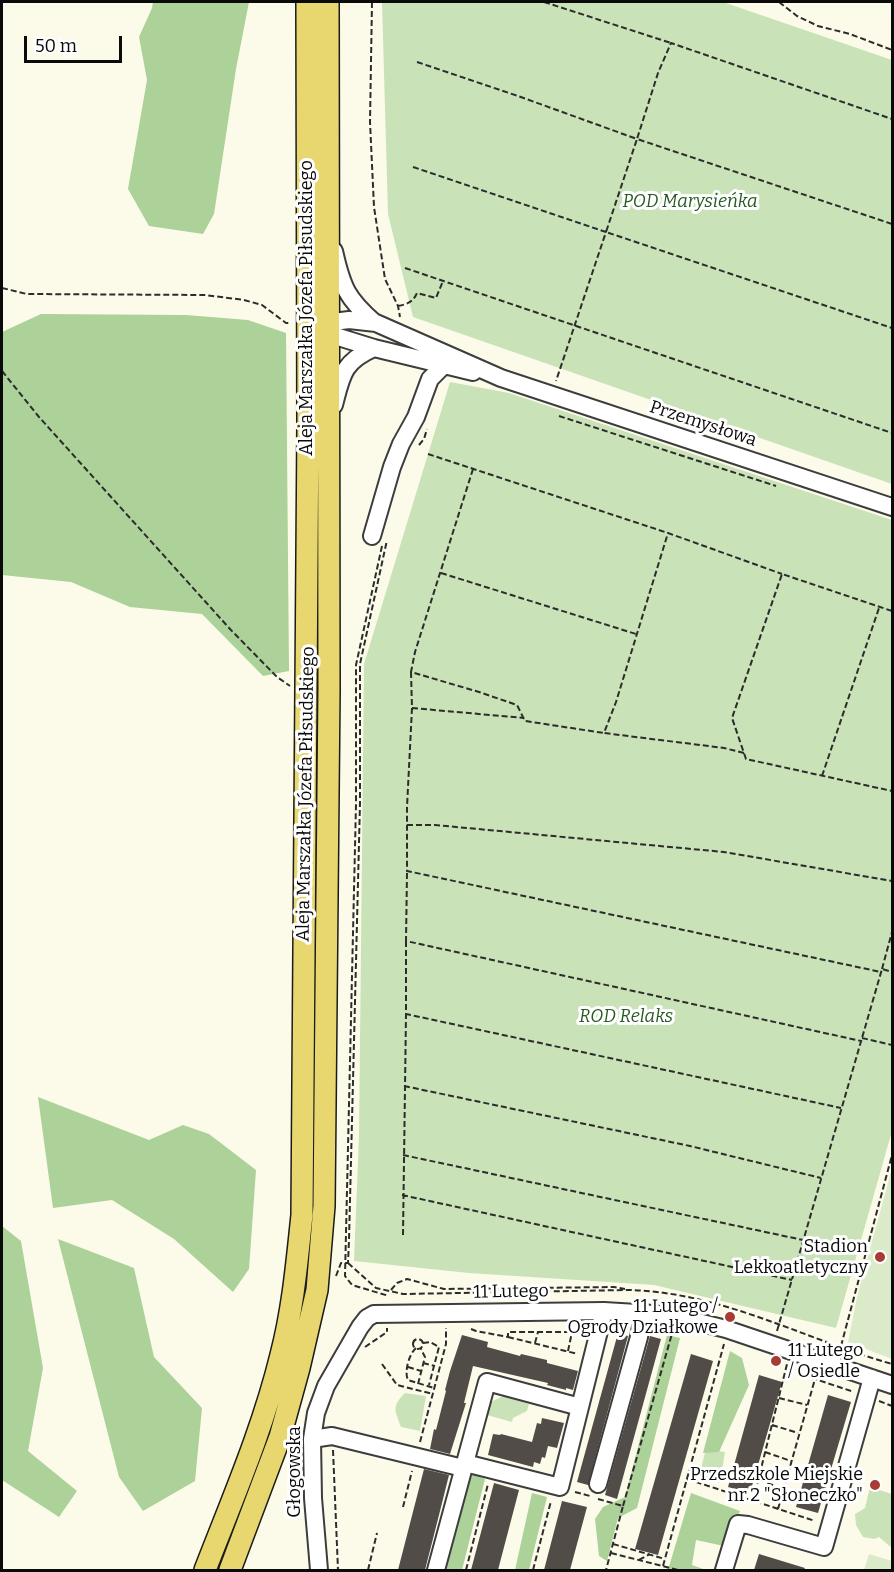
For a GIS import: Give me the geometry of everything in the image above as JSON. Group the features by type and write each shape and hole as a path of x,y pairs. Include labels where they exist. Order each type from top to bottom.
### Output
{"main road":[{"name":"Aleja Marszałka Józefa Piłsudskiego","path":"205,1570 269,1400 282,1354 295,1285 302,1215 307,687 307,2"},
{"name":"Aleja Marszałka Józefa Piłsudskiego","path":"230,1570 280,1437 299,1368 317,1290 324,1206 329,701 328,2"}],"street":[{"path":"329,232 346,292 357,308 376,323"},
{"name":"Przemysłowa","path":"329,329 349,320 376,323 445,360"},
{"name":"Przemysłowa","path":"307,325 329,329 374,348 445,360 892,507"},
{"path":"329,425 340,380 346,368 352,360 374,348"},
{"path":"381,538 392,467 401,444 416,417 430,379 445,360"},
{"name":"11 Lutego","path":"370,1316 388,1311 603,1317 644,1312 695,1319 892,1385"},
{"path":"598,1484 644,1312"},
{"name":"Głogowska","path":"319,1570 313,1498 312,1439 316,1413 324,1392 362,1323 370,1316"},
{"path":"312,1439 332,1436 416,1457 492,1470 557,1487 603,1317"},
{"path":"723,1570 738,1524 824,1547 872,1378"},
{"path":"436,1570 487,1382 580,1407"}],"path":[{"path":"372,2 370,122 374,207 386,279 398,306 409,303 417,292 436,298 443,280"},
{"path":"544,2 892,119"},
{"path":"779,2 797,16 818,26 850,34 892,50"},
{"path":"551,395 658,73 670,44"},
{"path":"417,63 892,224"},
{"path":"413,167 892,328"},
{"path":"405,268 892,433"},
{"path":"2,288 27,294 206,295 262,305 286,323 307,325"},
{"path":"2,371 39,417 230,629 277,677 292,688 307,687"},
{"path":"559,416 783,488"},
{"path":"414,443 421,436 425,424"},
{"path":"418,445 424,439 427,429"},
{"path":"428,454 669,533 892,611"},
{"path":"403,1235 407,825 412,708 411,672 415,652 473,470"},
{"path":"604,733 616,702 669,533"},
{"path":"381,538 360,664 360,803 345,1276 349,1283 388,1311"},
{"path":"441,573 636,634"},
{"path":"782,574 732,718 746,759 892,791"},
{"path":"822,776 879,607"},
{"path":"411,672 517,705 525,721 683,742 744,753"},
{"path":"412,708 524,718"},
{"path":"407,825 435,825 724,852 892,881"},
{"path":"407,871 892,972"},
{"path":"774,1344 892,932"},
{"path":"406,941 892,1045"},
{"path":"406,1014 841,1108"},
{"path":"404,1086 690,1146 821,1178"},
{"path":"403,1155 803,1240"},
{"path":"841,1346 892,1155"},
{"path":"402,1195 792,1280"},
{"path":"334,1280 341,1263 347,1263 376,1288 403,1294 659,1291 700,1299 892,1364"},
{"path":"363,1349 387,1332 390,1291 398,1283 407,1279 444,1289 614,1287 628,1290"},
{"path":"508,1337 508,1332 590,1332 603,1317"},
{"path":"403,1507 446,1344 446,1323"},
{"path":"606,1570 675,1325"},
{"path":"468,1327 476,1331 592,1358"},
{"path":"535,1343 538,1332"},
{"path":"568,1351 572,1332"},
{"path":"663,1566 725,1339"},
{"path":"416,1348 413,1344 416,1340 421,1340 423,1343 430,1342 439,1347 428,1386"},
{"path":"418,1384 424,1357 421,1349 423,1343"},
{"path":"416,1348 412,1352 406,1375 408,1380 434,1388"},
{"path":"416,1348 421,1349"},
{"path":"753,1501 788,1362"},
{"path":"423,1363 435,1366"},
{"path":"382,1364 397,1385 433,1394"},
{"path":"408,1367 421,1371"},
{"path":"778,1509 815,1379"},
{"path":"779,1398 807,1405"},
{"path":"772,1425 799,1433"},
{"path":"332,1436 338,1570"},
{"path":"765,1452 791,1461"},
{"path":"466,1570 492,1470"},
{"path":"687,1479 814,1521 822,1521"},
{"path":"759,1480 783,1489"},
{"path":"533,1570 557,1487 623,1506"},
{"path":"368,1570 377,1533"},
{"path":"613,1544 665,1559"},
{"path":"611,1553 678,1570"},
{"path":"639,1560 650,1554"}],"green space":[{"path":"153,2 249,2 236,69 214,214 203,234 149,226 128,189 147,80 139,37"},
{"name":"POD Marysieńka","path":"382,2 723,2 892,60 892,484 413,317 388,214"},
{"path":"41,314 186,315 248,320 286,333 289,671 263,676 202,614 130,607 71,582 2,575 2,332"},
{"name":"ROD Relaks","path":"450,382 509,393 892,520 892,1131 836,1328 654,1285 469,1273 354,1261 359,1136 364,664"},
{"path":"38,1097 149,1140 183,1125 209,1134 256,1170 249,1269 233,1292 174,1239 112,1200 53,1208"},
{"name":"Stadion Lekkoatletyczny","path":"892,1168 892,1359 848,1342 857,1297"},
{"path":"2,1226 21,1241 43,1368 28,1451 77,1491 59,1517 2,1480"},
{"path":"58,1239 134,1268 154,1357 202,1408 195,1481 143,1511 119,1477"},
{"path":"667,1335 680,1338 637,1508 618,1518 607,1561 599,1556 595,1519 603,1507 625,1497"},
{"path":"730,1351 742,1358 749,1385 719,1452 703,1453"},
{"path":"405,1393 426,1396 420,1431 401,1427 395,1409"},
{"path":"503,1396 529,1404 527,1411 513,1418 512,1422 487,1415 491,1402"},
{"path":"706,1449 725,1452 720,1483 699,1476"},
{"path":"468,1475 485,1479 462,1570 442,1570"},
{"path":"870,1487 892,1494 892,1548 879,1537 874,1539 863,1537 856,1525 855,1514 865,1508"},
{"path":"532,1493 547,1497 529,1570 515,1570"},
{"path":"691,1493 740,1511 724,1546 696,1540 692,1565 706,1570 668,1570"},
{"path":"869,1554 892,1561 892,1570 864,1570"}],"building":[{"path":"618,1333 628,1336 588,1485 577,1482"},
{"path":"462,1335 488,1342 487,1347 520,1356 521,1354 547,1360 547,1363 578,1371 573,1390 473,1366 464,1403 466,1403 450,1454 430,1449 450,1371"},
{"path":"650,1336 661,1339 617,1499 605,1495"},
{"path":"691,1354 713,1361 658,1555 635,1549"},
{"path":"759,1375 782,1382 750,1493 728,1487"},
{"path":"828,1395 851,1402 818,1513 796,1507"},
{"path":"542,1418 564,1423 557,1448 548,1446 545,1458 542,1457 540,1464 534,1462 533,1467 488,1455 493,1434 532,1442 537,1423 541,1424"},
{"path":"424,1469 449,1475 425,1570 398,1570"},
{"path":"494,1483 519,1490 498,1570 471,1570"},
{"path":"562,1501 587,1507 570,1570 544,1570"},
{"path":"759,1554 805,1568 804,1570 754,1570"}],"place":[{"name":"Stadion Lekkoatletyczny","path":"880,1257"},
{"name":"11 Lutego / Ogrody Działkowe","path":"730,1317"},
{"name":"11 Lutego / Osiedle","path":"776,1361"},
{"name":"Przedszkole Miejskie nr 2 \"Słoneczko\"","path":"875,1485"}]}
